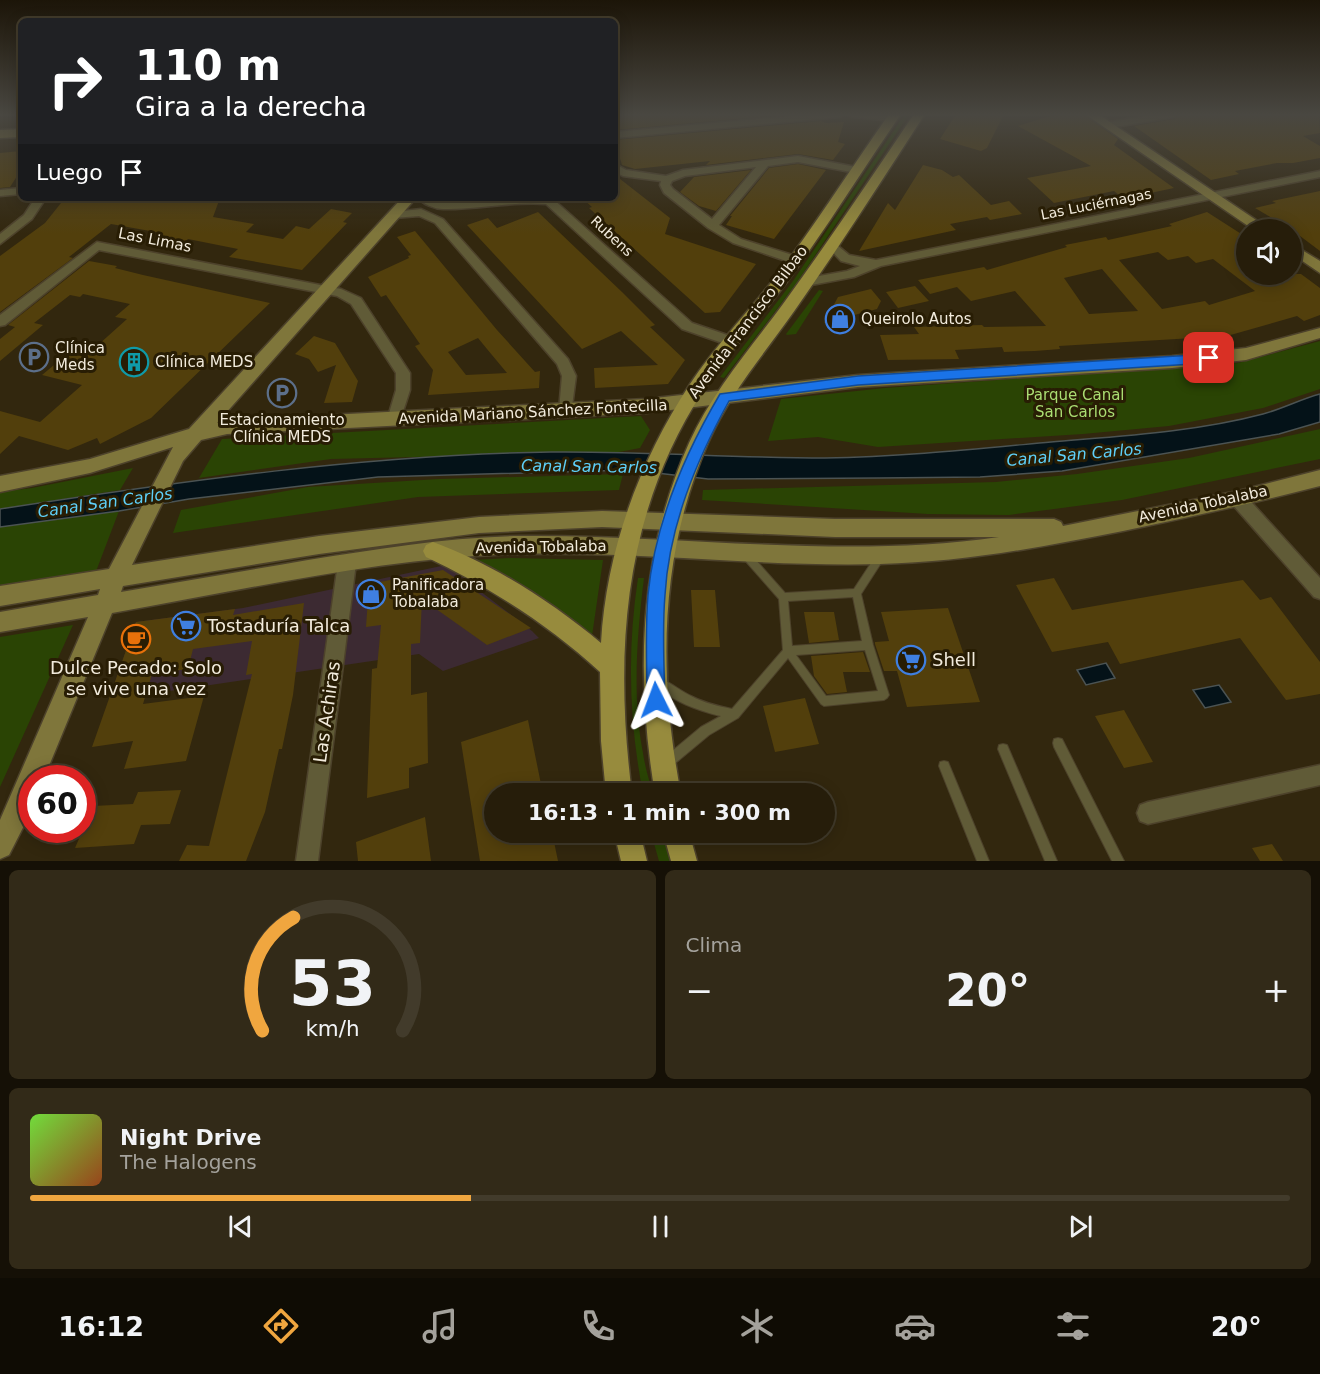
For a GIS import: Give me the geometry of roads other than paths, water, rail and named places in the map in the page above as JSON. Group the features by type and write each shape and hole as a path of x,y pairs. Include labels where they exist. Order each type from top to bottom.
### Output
{"main road":[{"name":"Avenida Francisco Bilbao","path":"617,783 613,754 610,666 614,610 626,546 649,482 664,445 688,402 731,341 795,260 867,154"},
{"name":"Avenida Francisco Bilbao","path":"666,783 654,678 657,592 670,521 682,486 699,443 725,397 832,245 892,154"},
{"path":"1152,154 1248,219"},
{"path":"0,846 13,823 116,577 176,456 406,201"},
{"path":"1302,255 1320,267"},
{"name":"Avenida Mariano Sánchez Fontecilla","path":"0,484 90,466 195,433 227,427 394,420 688,402 858,381 1172,362 1246,354 1320,333"},
{"name":"Avenida Tobalaba","path":"0,622 347,563 433,551 518,545 664,547 804,555 881,555 986,548 1239,498 1320,478"},
{"name":"Avenida Tobalaba","path":"0,596 330,543 479,525 634,520 835,528 1086,528"},
{"path":"433,551 474,570 579,637 610,666"},
{"path":"630,843 634,861"},
{"path":"679,843 684,861"}],"street":[{"path":"618,169 623,173 667,180 683,172 808,159 856,170"},
{"path":"712,226 766,162"},
{"name":"Las Luciérnagas","path":"806,282 849,274 878,263 1320,174"},
{"path":"667,180 665,185 668,191 712,226 737,241 795,260"},
{"path":"0,193 18,191"},
{"path":"0,240 28,218 39,201"},
{"name":"Rubens","path":"428,201 433,204 452,206 507,201"},
{"name":"Rubens","path":"549,201 687,326 731,341"},
{"path":"439,221 441,214 452,206"},
{"path":"394,215 421,212 439,221 563,362 569,376 567,410"},
{"name":"Las Luciérnagas","path":"832,245 838,254 850,260 878,263"},
{"name":"Las Limas","path":"0,322 97,246 347,295 356,302 403,374 403,390 394,420"},
{"path":"1239,498 1320,591"},
{"name":"Las Achiras","path":"306,861 347,563"},
{"path":"1148,813 1320,775"}],"lane":[{"path":"742,551 783,597 788,651 824,701 884,695 868,645 856,594 881,555"},
{"path":"783,597 856,594"},
{"path":"662,767 705,731 734,714 788,651 868,645"},
{"path":"654,678 684,700 734,714"},
{"path":"1058,743 1118,861"},
{"path":"1003,749 1051,861"},
{"path":"944,766 983,861"}],"water":[{"name":"Canal San Carlos","path":"1320,394 1320,422 1279,434 1062,471 980,477 878,478 708,479 631,470 378,477 189,499 0,527 0,509 206,479 343,464 412,458 551,452 825,458 910,454 1184,429 1263,414"},
{"path":"1106,663 1115,678 1086,685 1077,670"},
{"path":"1219,685 1231,702 1205,708 1193,690"}],"place":[{"name":"Queirolo Autos","path":"840,319"},
{"name":"Clínica Meds","path":"34,357"},
{"name":"Clínica MEDS","path":"134,362"},
{"name":"Estacionamiento Clínica MEDS","path":"282,393"},
{"name":"Panificadora Tobalaba","path":"371,594"},
{"name":"Tostaduría Talca","path":"186,626"},
{"name":"Dulce Pecado: Solo se vive una vez","path":"136,639"},
{"name":"Shell","path":"911,660"}],"park label":[{"name":"Parque Canal San Carlos","path":"1075,404"}]}
